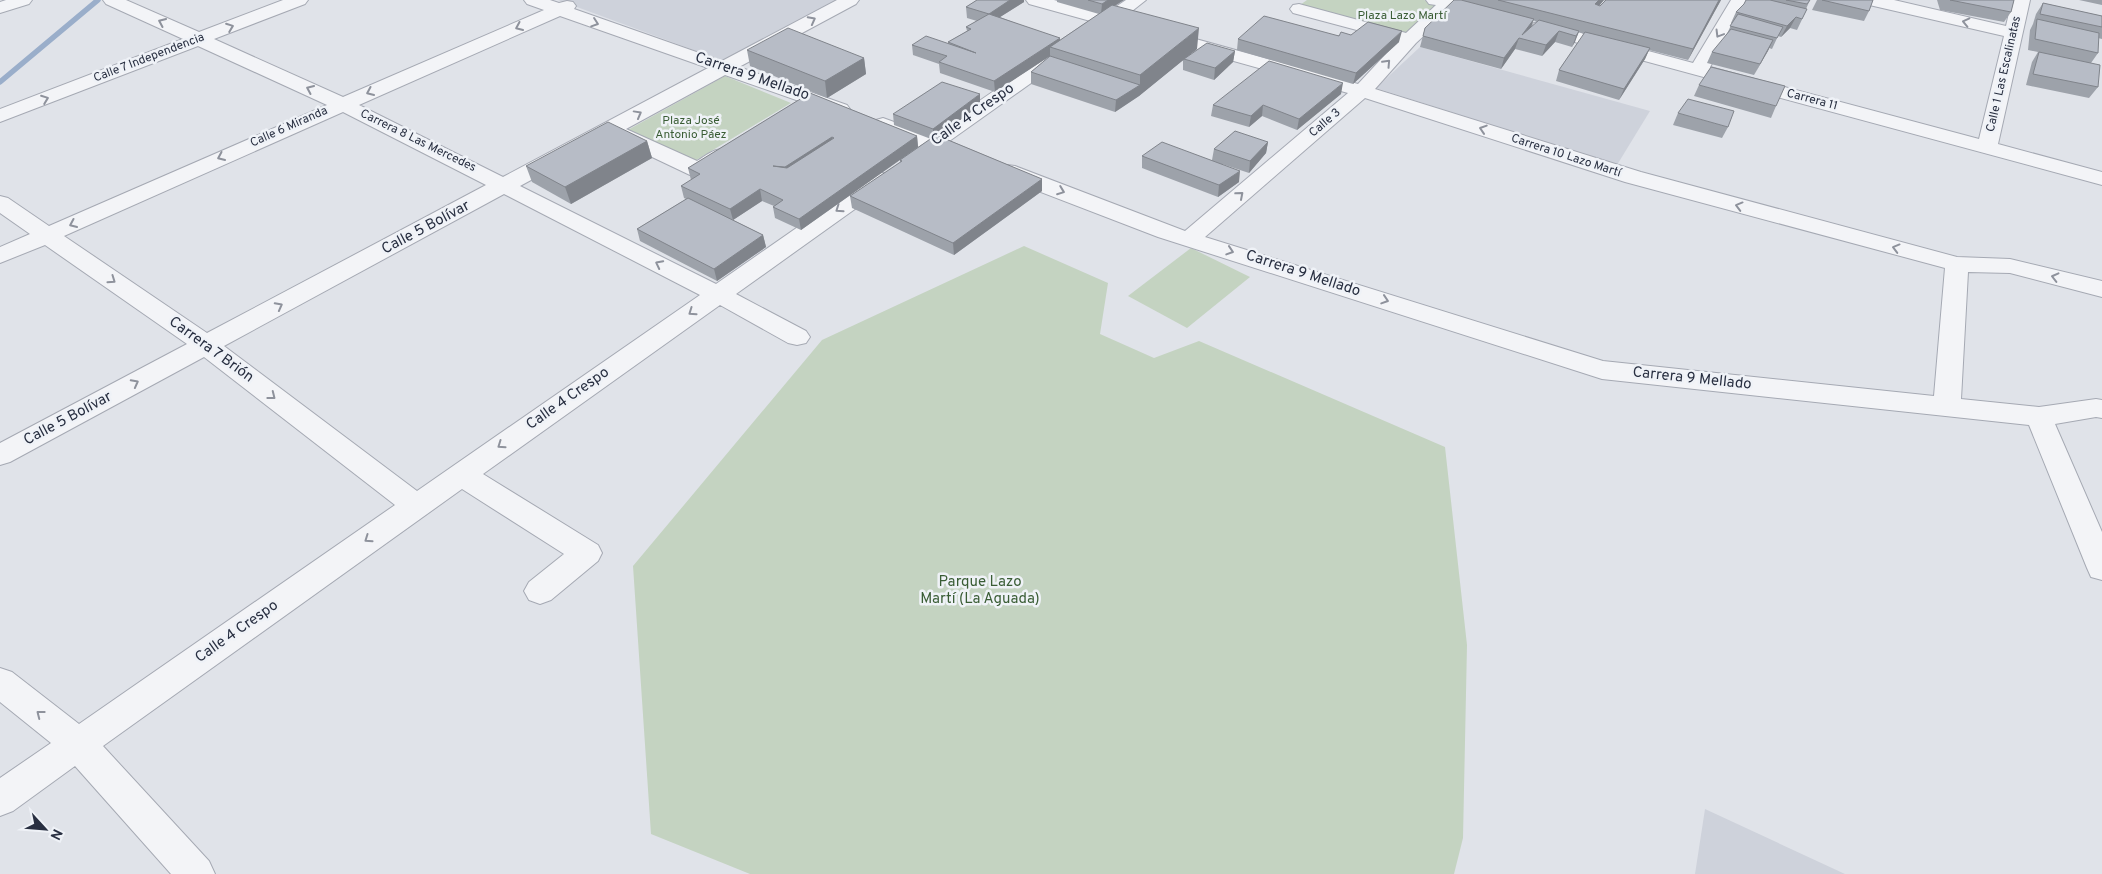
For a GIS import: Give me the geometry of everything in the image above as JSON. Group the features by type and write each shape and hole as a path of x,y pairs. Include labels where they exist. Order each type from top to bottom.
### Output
{"street":[{"path":"0,8 23,0"},
{"name":"Carrera 8 Las Mercedes","path":"112,0 342,104 718,294 797,337"},
{"name":"Calle 7 Independencia","path":"0,116 299,0"},
{"name":"Carrera 9 Mellado","path":"533,0 934,143 1166,232 1190,238 1602,370 2039,417 2096,408 2102,409"},
{"name":"Calle 6 Miranda","path":"0,256 580,0"},
{"name":"Calle 5 Bolívar","path":"0,455 507,186 723,67 850,0"},
{"name":"Carrera 10 Lazo Martí","path":"1036,0 1362,91 1633,178 1957,264 2010,266 2102,289"},
{"name":"Calle 4 Crespo","path":"0,799 1137,0"},
{"path":"1699,69 1740,0"},
{"path":"1871,0 2013,33"},
{"name":"Calle 1 Las Escalinatas","path":"1987,147 2021,0"},
{"path":"1445,1 1506,19"},
{"name":"Calle 3","path":"1190,238 1362,91 1445,1"},
{"path":"1299,9 1410,39"},
{"name":"Carrera 11","path":"1525,24 1699,69 2102,179"},
{"path":"787,113 811,98"},
{"path":"610,129 698,170 738,144"},
{"name":"Carrera 7 Brión","path":"0,203 206,345 415,506"},
{"path":"1948,407 1957,264"},
{"path":"2039,417 2102,568"},
{"path":"460,474 587,553 540,591"},
{"path":"0,682 78,744 196,874"}],"shaded area":[{"path":"558,0 843,0 726,62"},
{"path":"1420,47 1650,111 1617,165 1376,88"},
{"path":"1705,809 1845,874 1695,874"}],"green space":[{"name":"Plaza Lazo Martí","path":"1307,0 1424,0 1440,4 1407,35 1300,5"},
{"name":"Plaza José Antonio Páez","path":"725,76 791,103 693,162 626,131"},
{"name":"Parque Lazo Martí (La Aguada)","path":"1024,246 1108,283 1100,334 1154,358 1199,341 1445,447 1467,645 1463,838 1454,874 750,874 651,834 633,566 822,340"},
{"path":"1191,248 1250,277 1187,328 1128,296"}],"building":[{"path":"977,0 1010,0 989,14 966,7"},
{"path":"1088,0 1108,0 1102,4"},
{"path":"1454,0 1461,0 1534,19 1522,35 1539,20 1579,31 1576,36 1559,31 1546,45 1519,38 1504,58 1423,36 1425,28"},
{"path":"1498,0 1599,0 1595,4 1600,6 1606,0 1719,0 1693,49"},
{"path":"1746,0 1770,0 1807,9 1802,19 1796,17 1787,26 1736,12"},
{"path":"1786,0 1810,0 1807,4"},
{"path":"1822,0 1873,0 1869,11"},
{"path":"1950,0 2014,0 2011,12"},
{"path":"2043,3 2102,16 2102,27 2040,14"},
{"path":"1112,5 1199,28 1140,75 1050,47"},
{"path":"989,14 1060,38 994,81 939,62 947,56 912,45 926,36 976,53 948,42 971,29 966,27"},
{"path":"1738,14 1783,27 1777,38 1730,26"},
{"path":"1264,16 1339,36 1341,32 1351,35 1368,22 1402,31 1356,73 1238,39"},
{"path":"2037,19 2099,33 2098,53 2035,39"},
{"path":"788,28 864,58 825,81 747,50"},
{"path":"1731,29 1773,40 1760,64 1712,52"},
{"path":"1585,32 1650,48 1624,89 1559,70"},
{"path":"1207,43 1235,51 1215,68 1184,59"},
{"path":"2039,52 2100,65 2098,87 2033,74"},
{"path":"1050,56 1140,85 1116,100 1031,72"},
{"path":"1269,61 1343,83 1299,119 1263,105 1251,116 1213,105"},
{"path":"1711,67 1785,86 1776,106 1699,85"},
{"path":"942,82 980,94 933,129 893,114"},
{"path":"810,93 917,136 799,219 773,207 783,200 760,189 730,209 681,186 700,174 688,168","holes":["832,137 834,138 787,168 773,166 785,167"]},
{"path":"1688,99 1734,111 1728,127 1678,113"},
{"path":"608,122 647,141 565,187 526,166"},
{"path":"1235,131 1268,142 1250,161 1214,149"},
{"path":"936,135 1042,179 953,243 850,196 902,161 900,160"},
{"path":"1162,142 1240,171 1219,185 1142,156"},
{"path":"688,198 763,235 714,269 637,229"}],"waterway":[{"path":"0,82 98,0"}]}
